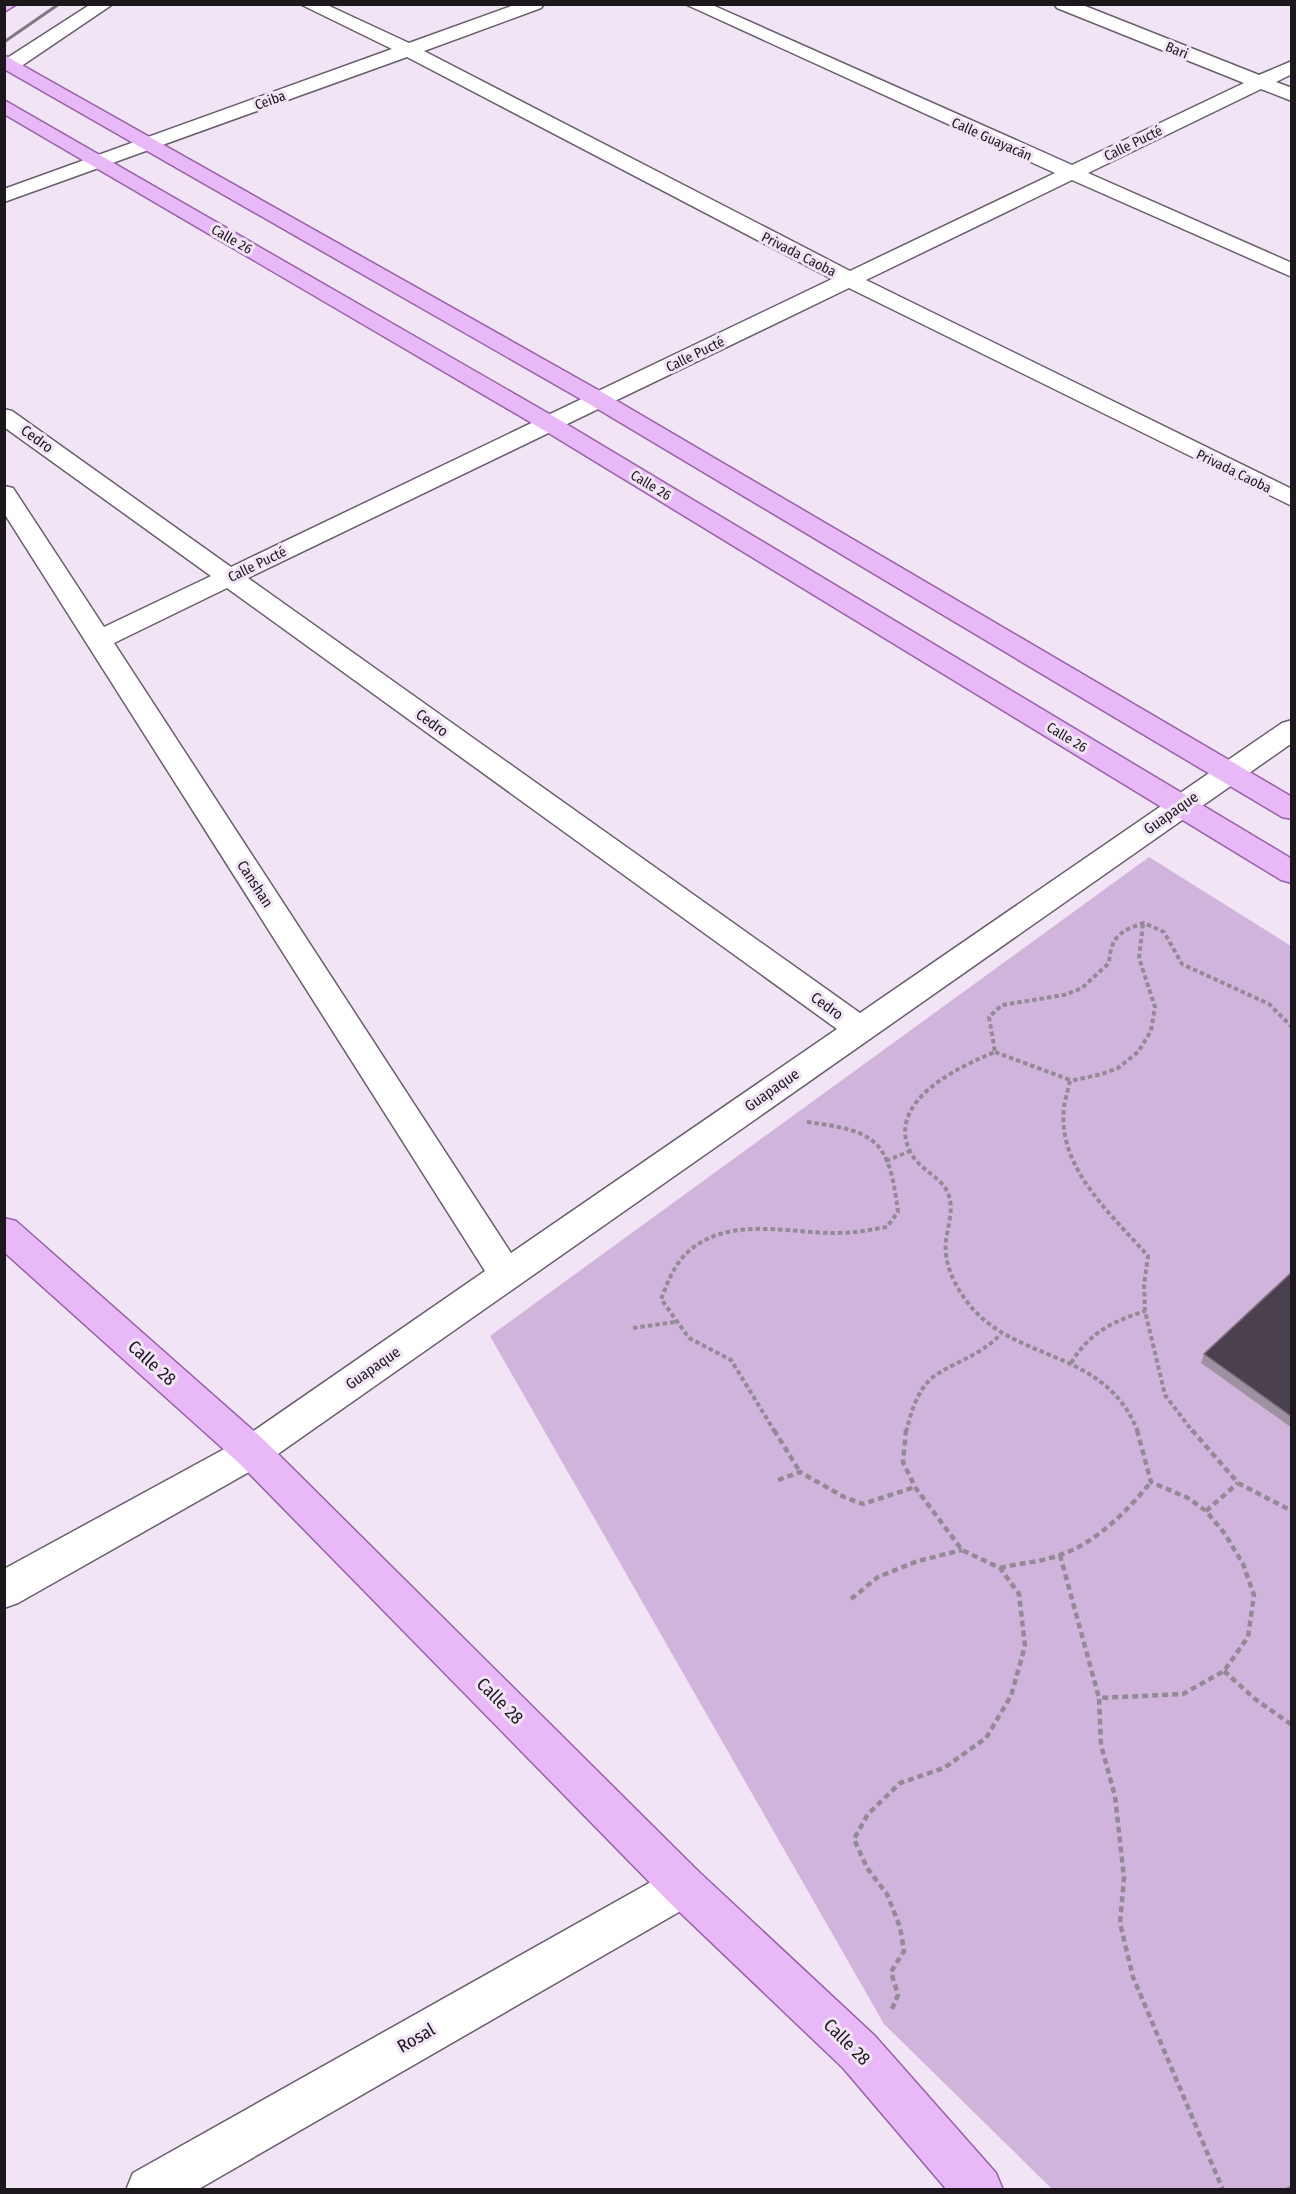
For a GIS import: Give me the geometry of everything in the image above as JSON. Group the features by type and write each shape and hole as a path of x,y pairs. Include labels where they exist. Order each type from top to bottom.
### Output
{"main road":[{"path":"6,65 599,400 1292,810"},
{"name":"Calle 26","path":"4,106 550,424 1292,873"},
{"name":"Calle 28","path":"4,1231 252,1452 683,1886 859,2052 979,2190"}],"street":[{"path":"6,65 104,4"},
{"name":"Privada Caoba","path":"309,4 408,50 850,280 1292,499"},
{"name":"Ceiba","path":"4,196 535,4"},
{"name":"Calle Guayacán","path":"693,4 1292,271"},
{"name":"Bari","path":"1063,4 1292,95"},
{"name":"Calle Pucté","path":"99,640 1292,68"},
{"name":"Cedro","path":"4,416 859,1029"},
{"name":"Canshan","path":"4,493 506,1275"},
{"name":"Guapaque","path":"4,1590 252,1452 1292,729"},
{"name":"Rosal","path":"150,2190 683,1886"}],"path":[{"path":"1144,923 1137,946 1143,976 1152,993 1155,1011 1153,1034 1140,1050 1107,1072 1070,1080 995,1052 941,1077 916,1100 907,1122 910,1151 948,1193 951,1218 945,1242 956,1284 974,1310 1000,1334 1071,1363 1102,1384 1125,1405 1144,1452 1151,1482"},
{"path":"995,1052 988,1017 1002,1005 1064,995 1082,988 1109,963 1110,948 1121,931 1144,923 1164,932 1182,964 1269,1004 1292,1027"},
{"path":"1070,1080 1064,1098 1062,1123 1069,1151 1080,1179 1148,1257 1144,1285 1145,1311 1164,1395 1214,1458 1238,1483 1292,1512"},
{"path":"765,1095 790,1118 857,1130 875,1142 894,1177 898,1212 886,1227 834,1234 765,1228 727,1232 686,1251 668,1277 661,1299 688,1338 731,1360 800,1472 844,1497 863,1504 915,1486"},
{"path":"886,1161 910,1151"},
{"path":"1071,1363 1085,1339 1115,1320 1145,1311"},
{"path":"633,1328 675,1322"},
{"path":"859,2052 884,2024 898,1995 891,1972 904,1951 900,1927 887,1894 867,1868 854,1839 868,1814 900,1783 944,1768 986,1738 1011,1696 1024,1646 1019,1594 1000,1568 962,1550 915,1486 903,1461 905,1434 914,1403 932,1378 985,1350 1000,1334"},
{"path":"778,1480 800,1472"},
{"path":"1099,1698 1183,1694 1224,1671 1248,1637 1254,1595 1243,1564 1225,1534 1206,1511 1188,1498 1151,1482"},
{"path":"1000,1568 1060,1555 1082,1545 1137,1500 1151,1482"},
{"path":"1206,1511 1238,1483"},
{"path":"851,1599 878,1577 918,1561 962,1550"},
{"path":"1060,1555 1099,1698 1101,1745 1115,1796 1124,1878 1120,1923 1133,1977 1223,2190"},
{"path":"1224,1671 1255,1699 1292,1725"},
{"path":"1287,2190 1292,2187"}],"shaded area":[{"path":"1149,857 1291,946 1291,2189 1052,2189 884,2024 490,1336"}],"building":[{"path":"1292,1272 1292,1417 1204,1354"}],"railway":[{"path":"4,42 59,4"}]}
